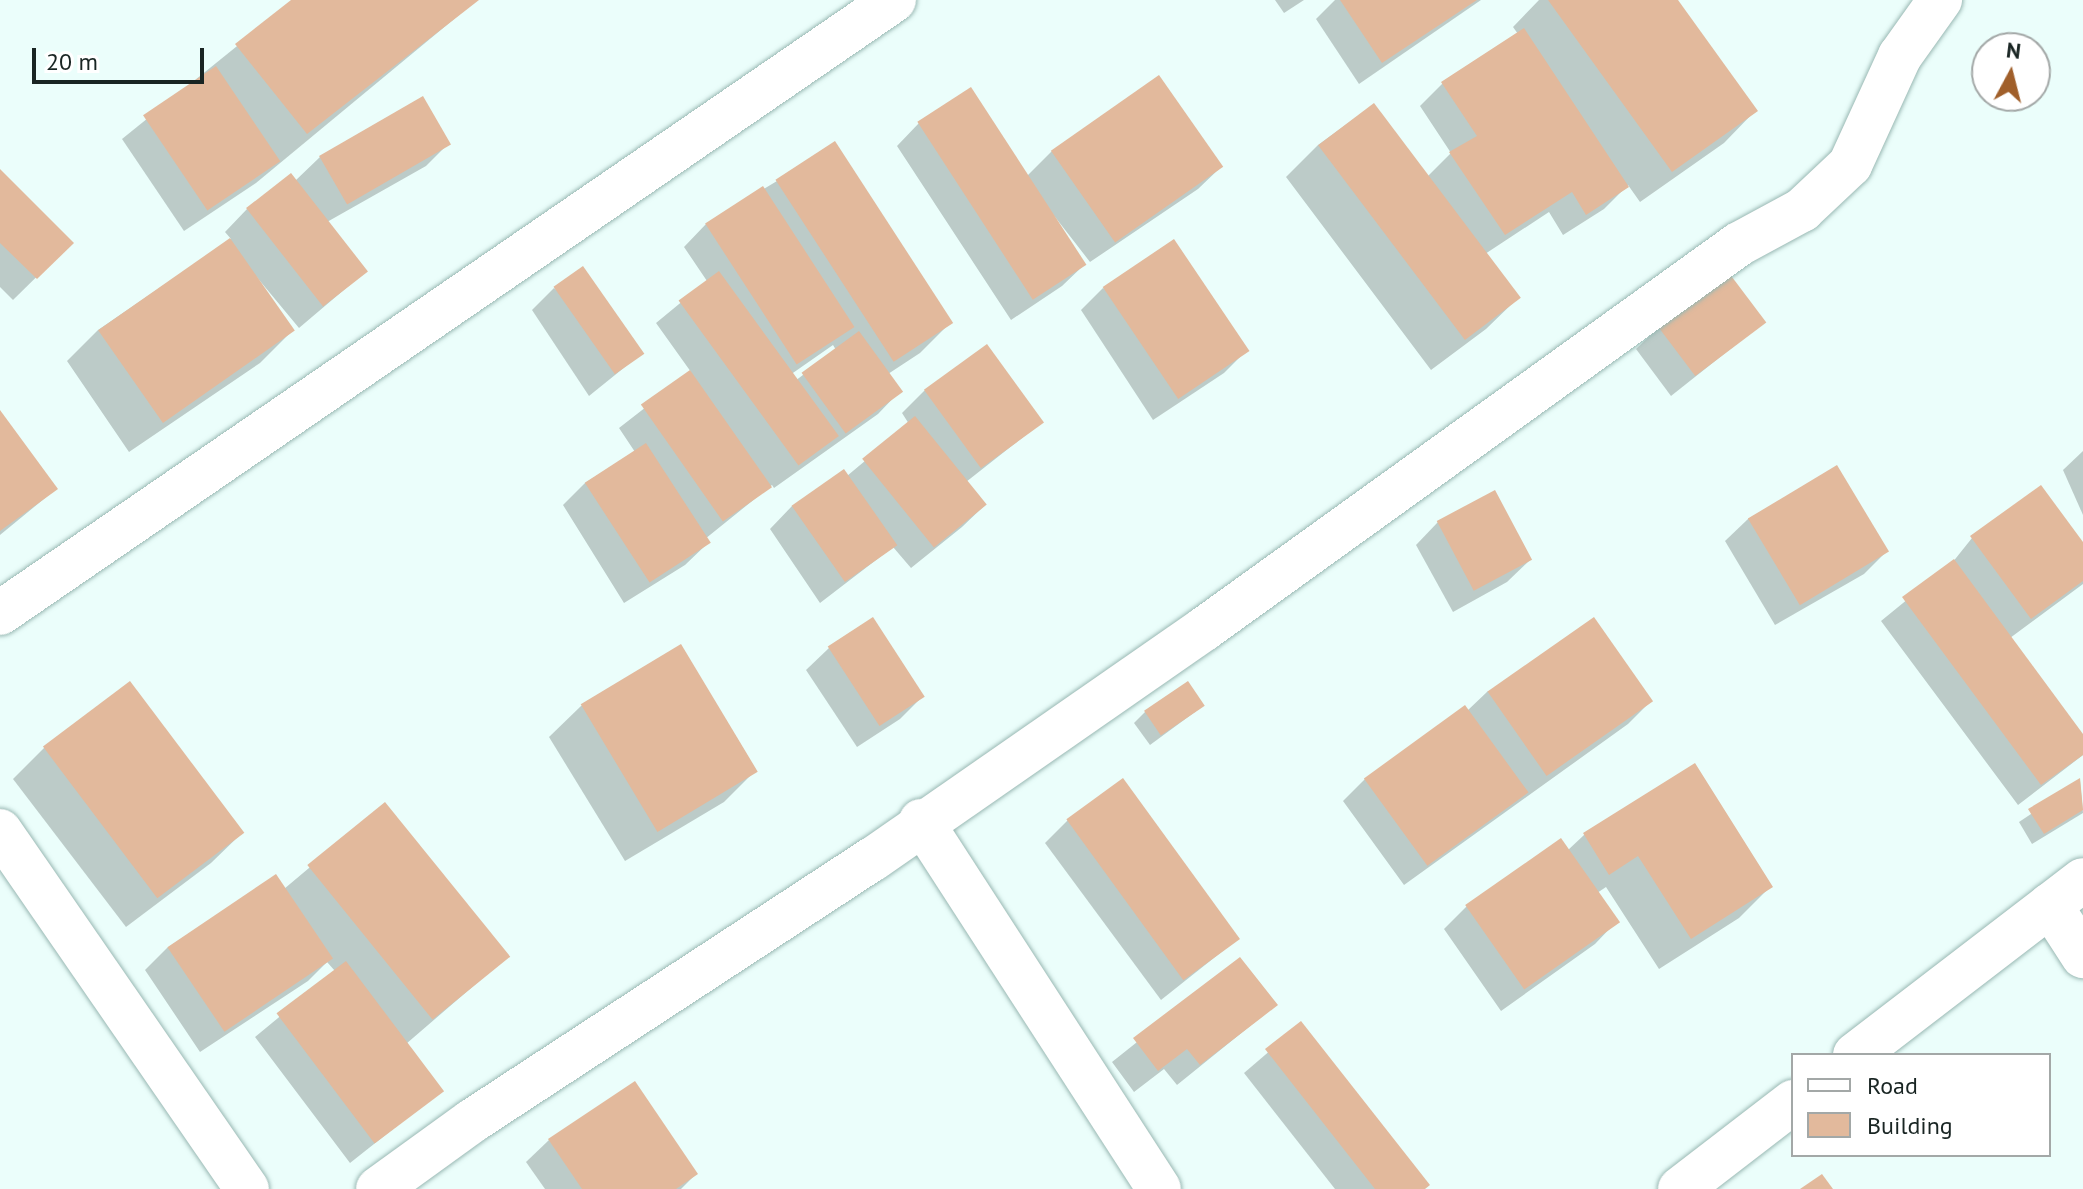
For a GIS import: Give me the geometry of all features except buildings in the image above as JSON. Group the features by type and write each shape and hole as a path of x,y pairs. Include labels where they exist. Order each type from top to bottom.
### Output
{"street":[{"path":"0,613 894,0"},
{"path":"378,1189 472,1121 696,979 921,821 1204,629 1739,244 1802,210 1850,165 1900,56 1940,0"},
{"path":"921,821 1159,1189"},
{"path":"0,831 247,1189"},
{"path":"1858,1053 2067,893 2083,956"},
{"path":"1680,1189 1791,1104"}]}
